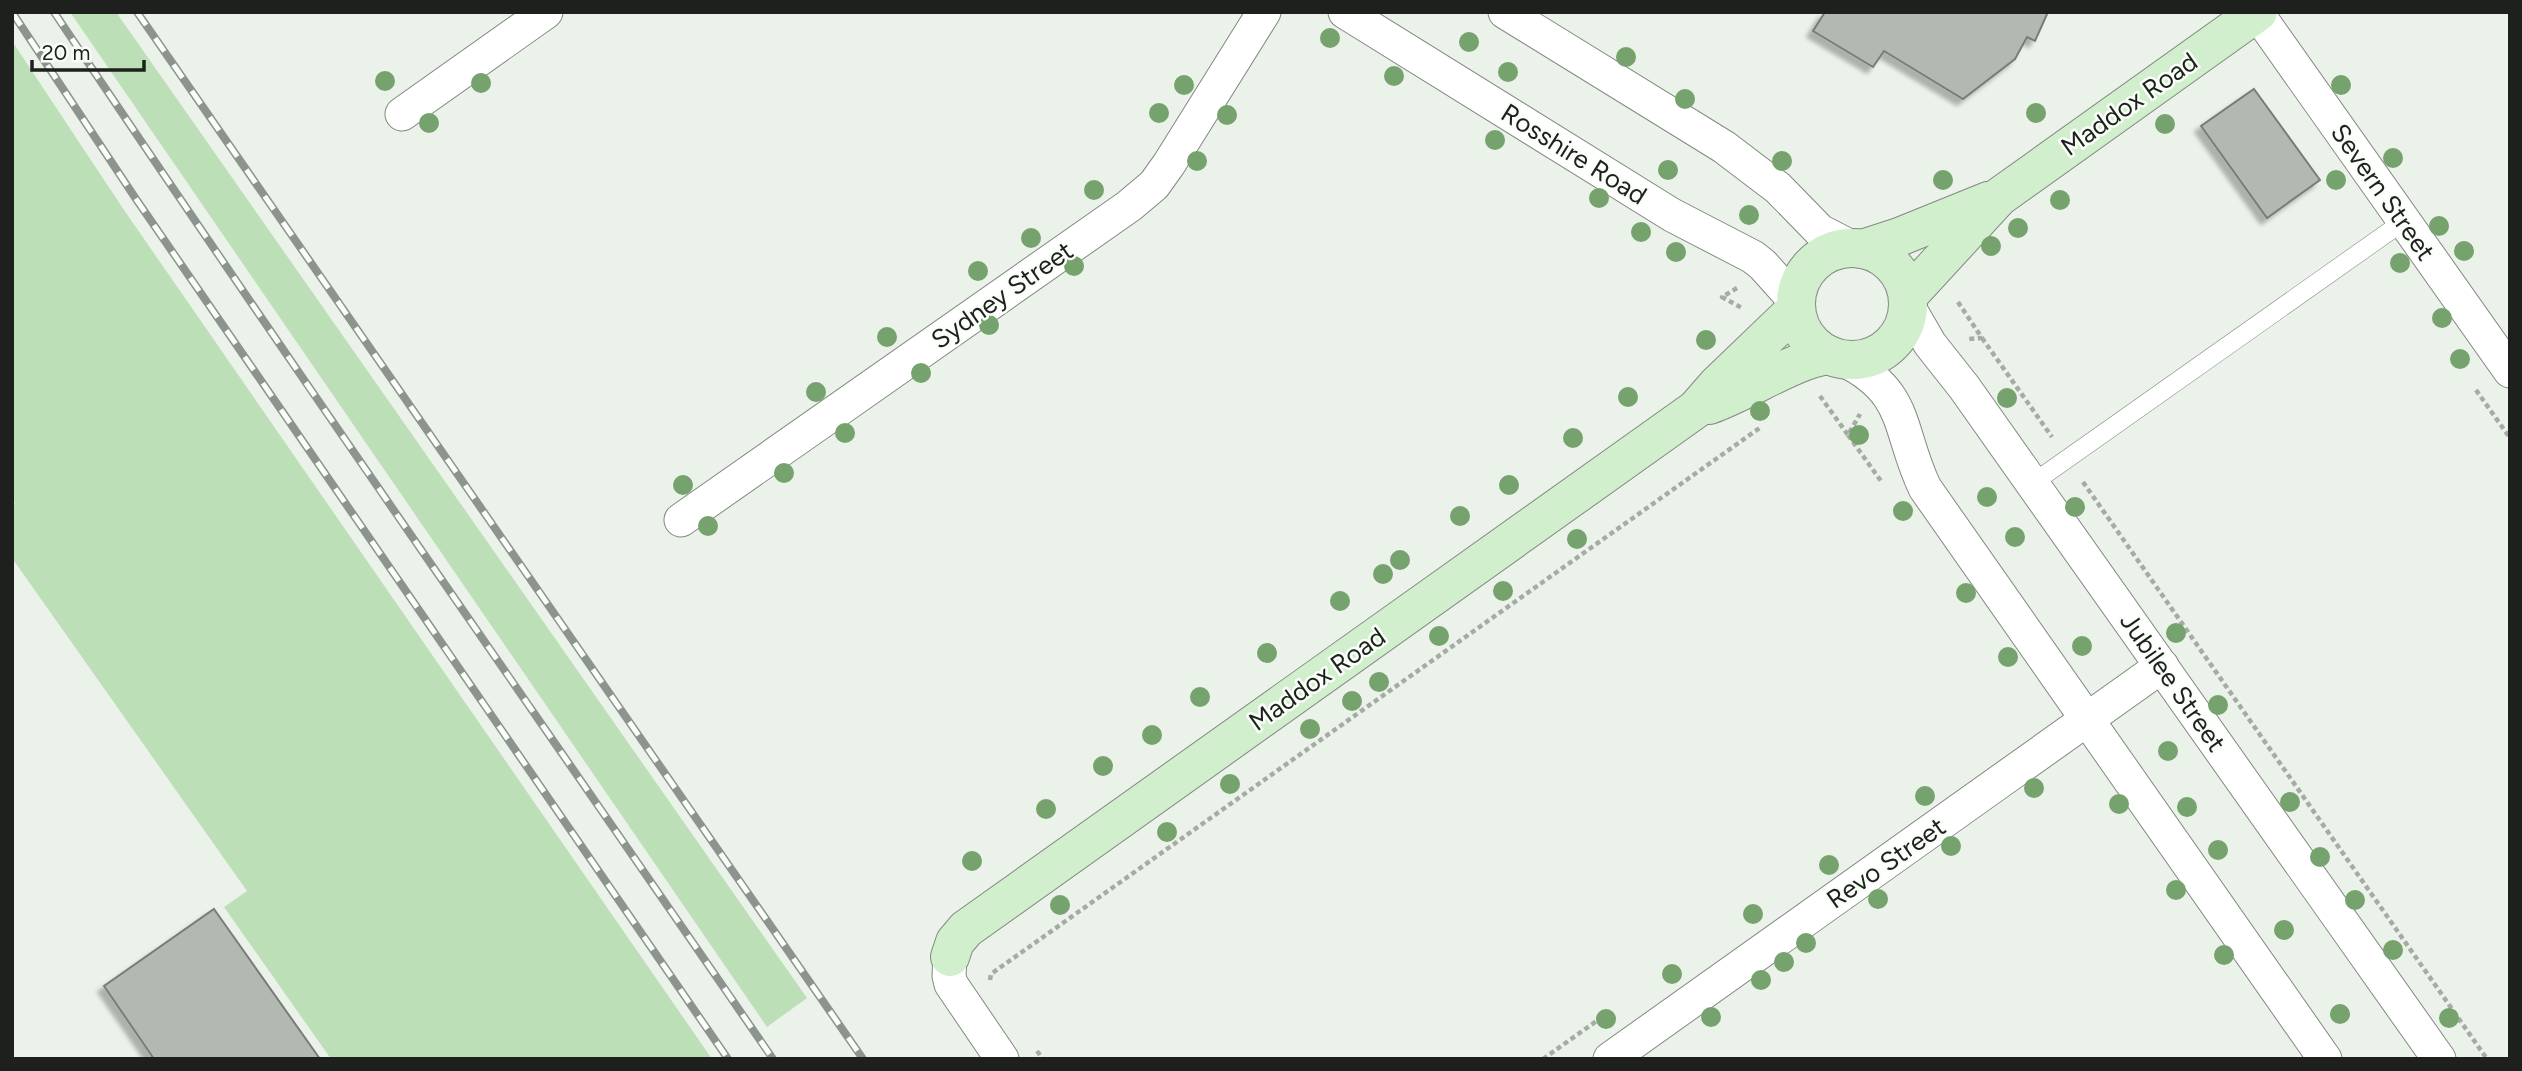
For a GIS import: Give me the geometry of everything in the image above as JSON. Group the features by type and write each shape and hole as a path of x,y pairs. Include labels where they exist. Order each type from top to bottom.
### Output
{"street":[{"path":"402,114 546,12"},
{"name":"Sydney Street","path":"681,520 1129,206 1154,185 1264,12"},
{"name":"Rosshire Road","path":"1345,12 1672,215 1747,254 1763,265 1796,305"},
{"path":"1505,12 1731,152 1778,188 1820,231 1881,257 1892,265 1904,282 1908,301 1903,329 1888,348 1868,358 1832,368"},
{"name":"Maddox Road","path":"1908,301 1999,197 2257,13"},
{"name":"Severn Street","path":"2257,13 2510,371"},
{"name":"Maddox Road","path":"1858,249 1899,237 1999,197"},
{"path":"1858,249 1836,250 1814,263 1800,285 1796,305 1801,326 1809,340 1832,368 1868,373 1892,398 1900,414 1915,467 1925,488 2325,1059"},
{"name":"Jubilee Street","path":"1908,301 1943,346 1958,378 2162,666 2426,1054"},
{"name":"Maddox Road","path":"950,957 955,942 966,929 1696,409 1796,305"},
{"name":"Maddox Road","path":"1696,409 1728,399 1806,361 1832,368"},
{"name":"Revo Street","path":"1610,1059 2162,666"},
{"path":"950,957 949,976 956,992 1002,1059"}],"lane":[{"path":"2032,483 2404,220"}],"path":[{"path":"1763,265 1755,276 1746,311 1769,335"},
{"path":"1935,267 2487,1059"},
{"path":"1943,346 1958,302"},
{"path":"1943,346 1982,338"},
{"path":"1832,368 1815,390 1848,435 1870,398 1884,388"},
{"path":"990,982 991,974 1768,422"},
{"path":"1035,1048 1043,1059"}],"green space":[{"path":"70,12 116,12 807,998 767,1027"},
{"path":"12,41 124,210 712,1059 331,1059 224,907 247,891 12,558 12,506 15,503 12,499"}],"building":[{"path":"1825,12 2048,12 2035,41 2027,37 2015,59 1963,99 1884,51 1873,67 1813,31"},
{"path":"2254,89 2320,180 2267,218 2201,126"},
{"path":"214,909 320,1059 154,1059 104,986"}],"railway":[{"path":"12,12 136,199 728,1059"},
{"path":"54,12 322,406 773,1059"},
{"path":"137,12 863,1059"}]}
